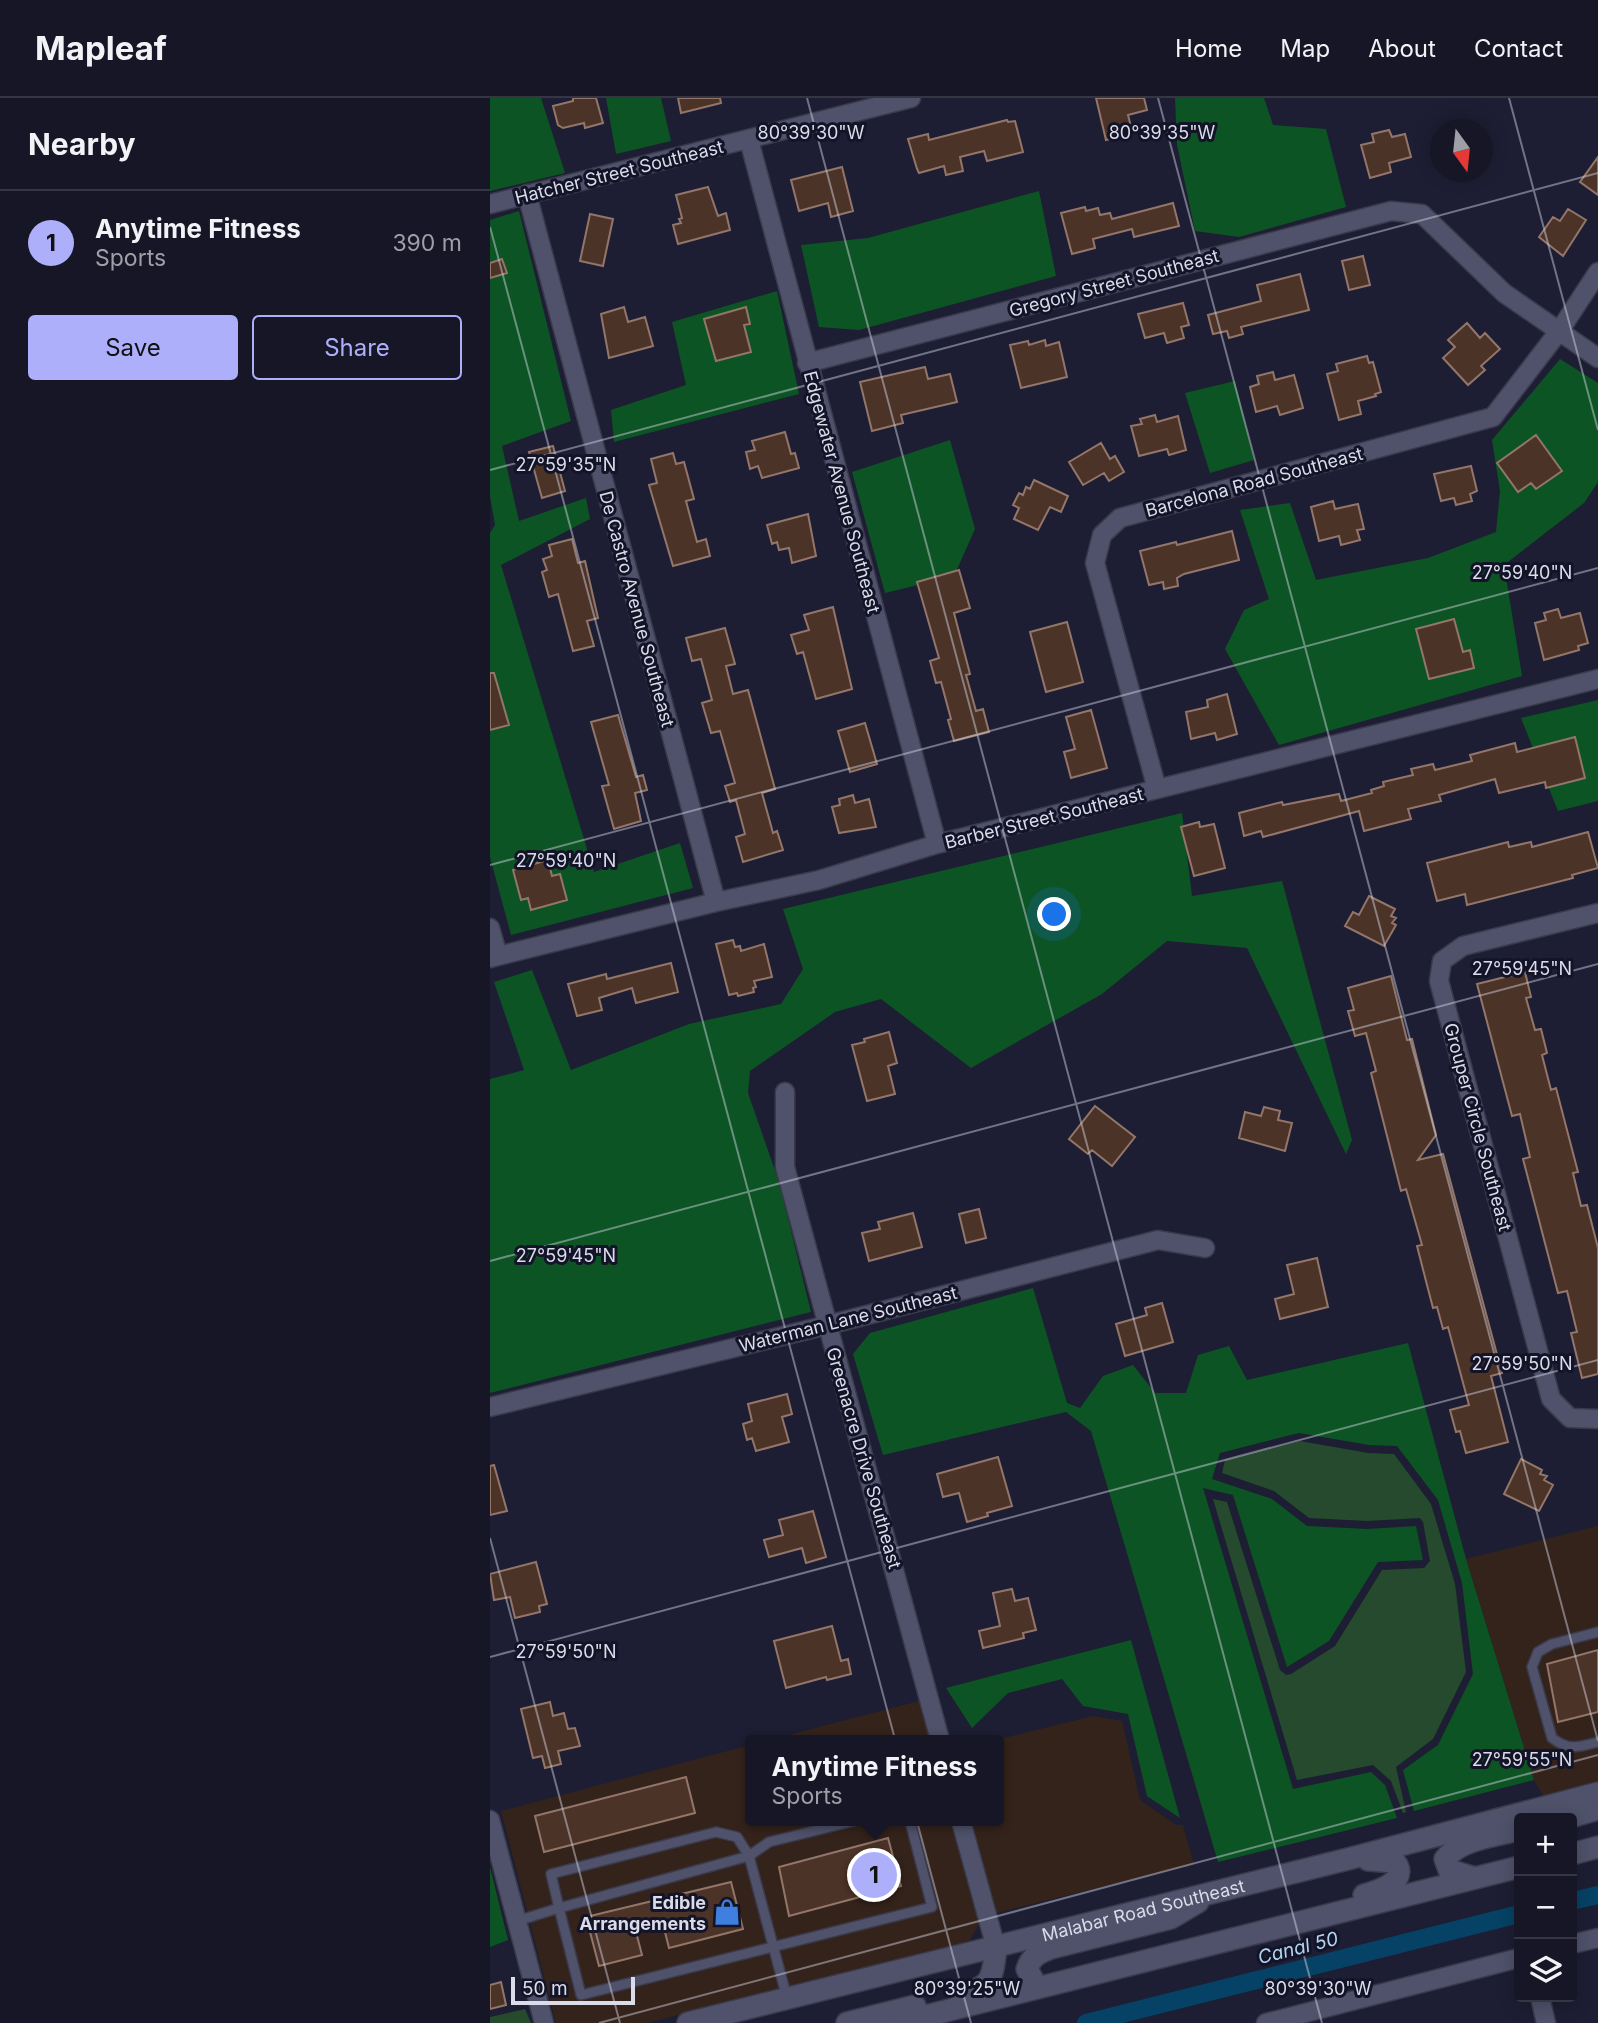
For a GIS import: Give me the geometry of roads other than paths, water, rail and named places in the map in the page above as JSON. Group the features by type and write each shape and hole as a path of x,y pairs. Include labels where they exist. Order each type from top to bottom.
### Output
{"main road":[{"name":"Malabar Road Southeast","path":"688,2023 996,1948 1598,1793"},
{"path":"1577,1815 1598,1809"},
{"path":"1476,1878 1449,1870 1445,1860 1450,1852 1465,1844 1514,1831"},
{"path":"1577,1853 1598,1847"},
{"path":"1224,1941 1257,1921 1376,1891 1393,1882 1399,1875 1399,1867 1395,1862 1348,1859"},
{"path":"898,2023 1514,1868"},
{"path":"1033,1980 1027,1969 1036,1955 1051,1948 1171,1918 1213,1891"},
{"path":"996,1948 1002,1963 1017,1976 1057,1983"},
{"path":"847,2023 977,1990 987,1985 993,1973 996,1948"},
{"path":"741,2023 764,2004"}],"street":[{"name":"Hatcher Street Southeast","path":"490,204 911,98"},
{"name":"Edgewater Avenue Southeast","path":"749,140 937,844"},
{"name":"De Castro Avenue Southeast","path":"527,194 716,902"},
{"name":"Gregory Street Southeast","path":"807,363 1388,212 1422,214 1504,293 1560,330"},
{"name":"Barcelona Road Southeast","path":"1157,789 1094,563 1102,535 1119,518 1493,417 1560,330 1598,272"},
{"path":"1560,330 1598,358"},
{"name":"Barber Street Southeast","path":"494,957 716,902 819,880 937,844 1598,679"},
{"name":"Grouper Circle Southeast","path":"1598,913 1463,946 1442,961 1439,981 1551,1399 1570,1418 1598,1419"},
{"path":"490,928 494,957"},
{"name":"Greenacre Drive Southeast","path":"785,1093 785,1167 939,1735"},
{"name":"Waterman Lane Southeast","path":"490,1407 828,1325 1158,1240 1206,1248"},
{"path":"490,1820 544,2023"},
{"path":"962,1826 996,1948"},
{"path":"1577,1943 1598,1938"},
{"path":"1266,2023 1311,2017 1514,1959"},
{"path":"1541,2002 1546,2023"}],"lane":[{"path":"1598,1632 1545,1648 1538,1652 1532,1667 1552,1738 1562,1746 1579,1747 1598,1742"},
{"path":"517,1921 750,1856 769,1842 834,1826"},
{"path":"788,1999 774,1947 750,1856 737,1837 716,1832 551,1874 581,1995 774,1947 932,1907 911,1826"}],"waterway":[{"name":"Canal 50","path":"1577,1900 1598,1895"},
{"name":"Canal 50","path":"1086,2023 1514,1915"}],"place":[{"name":"Anytime Fitness","path":"874,1875"},
{"name":"Edible Arrangements","path":"727,1912"}]}
